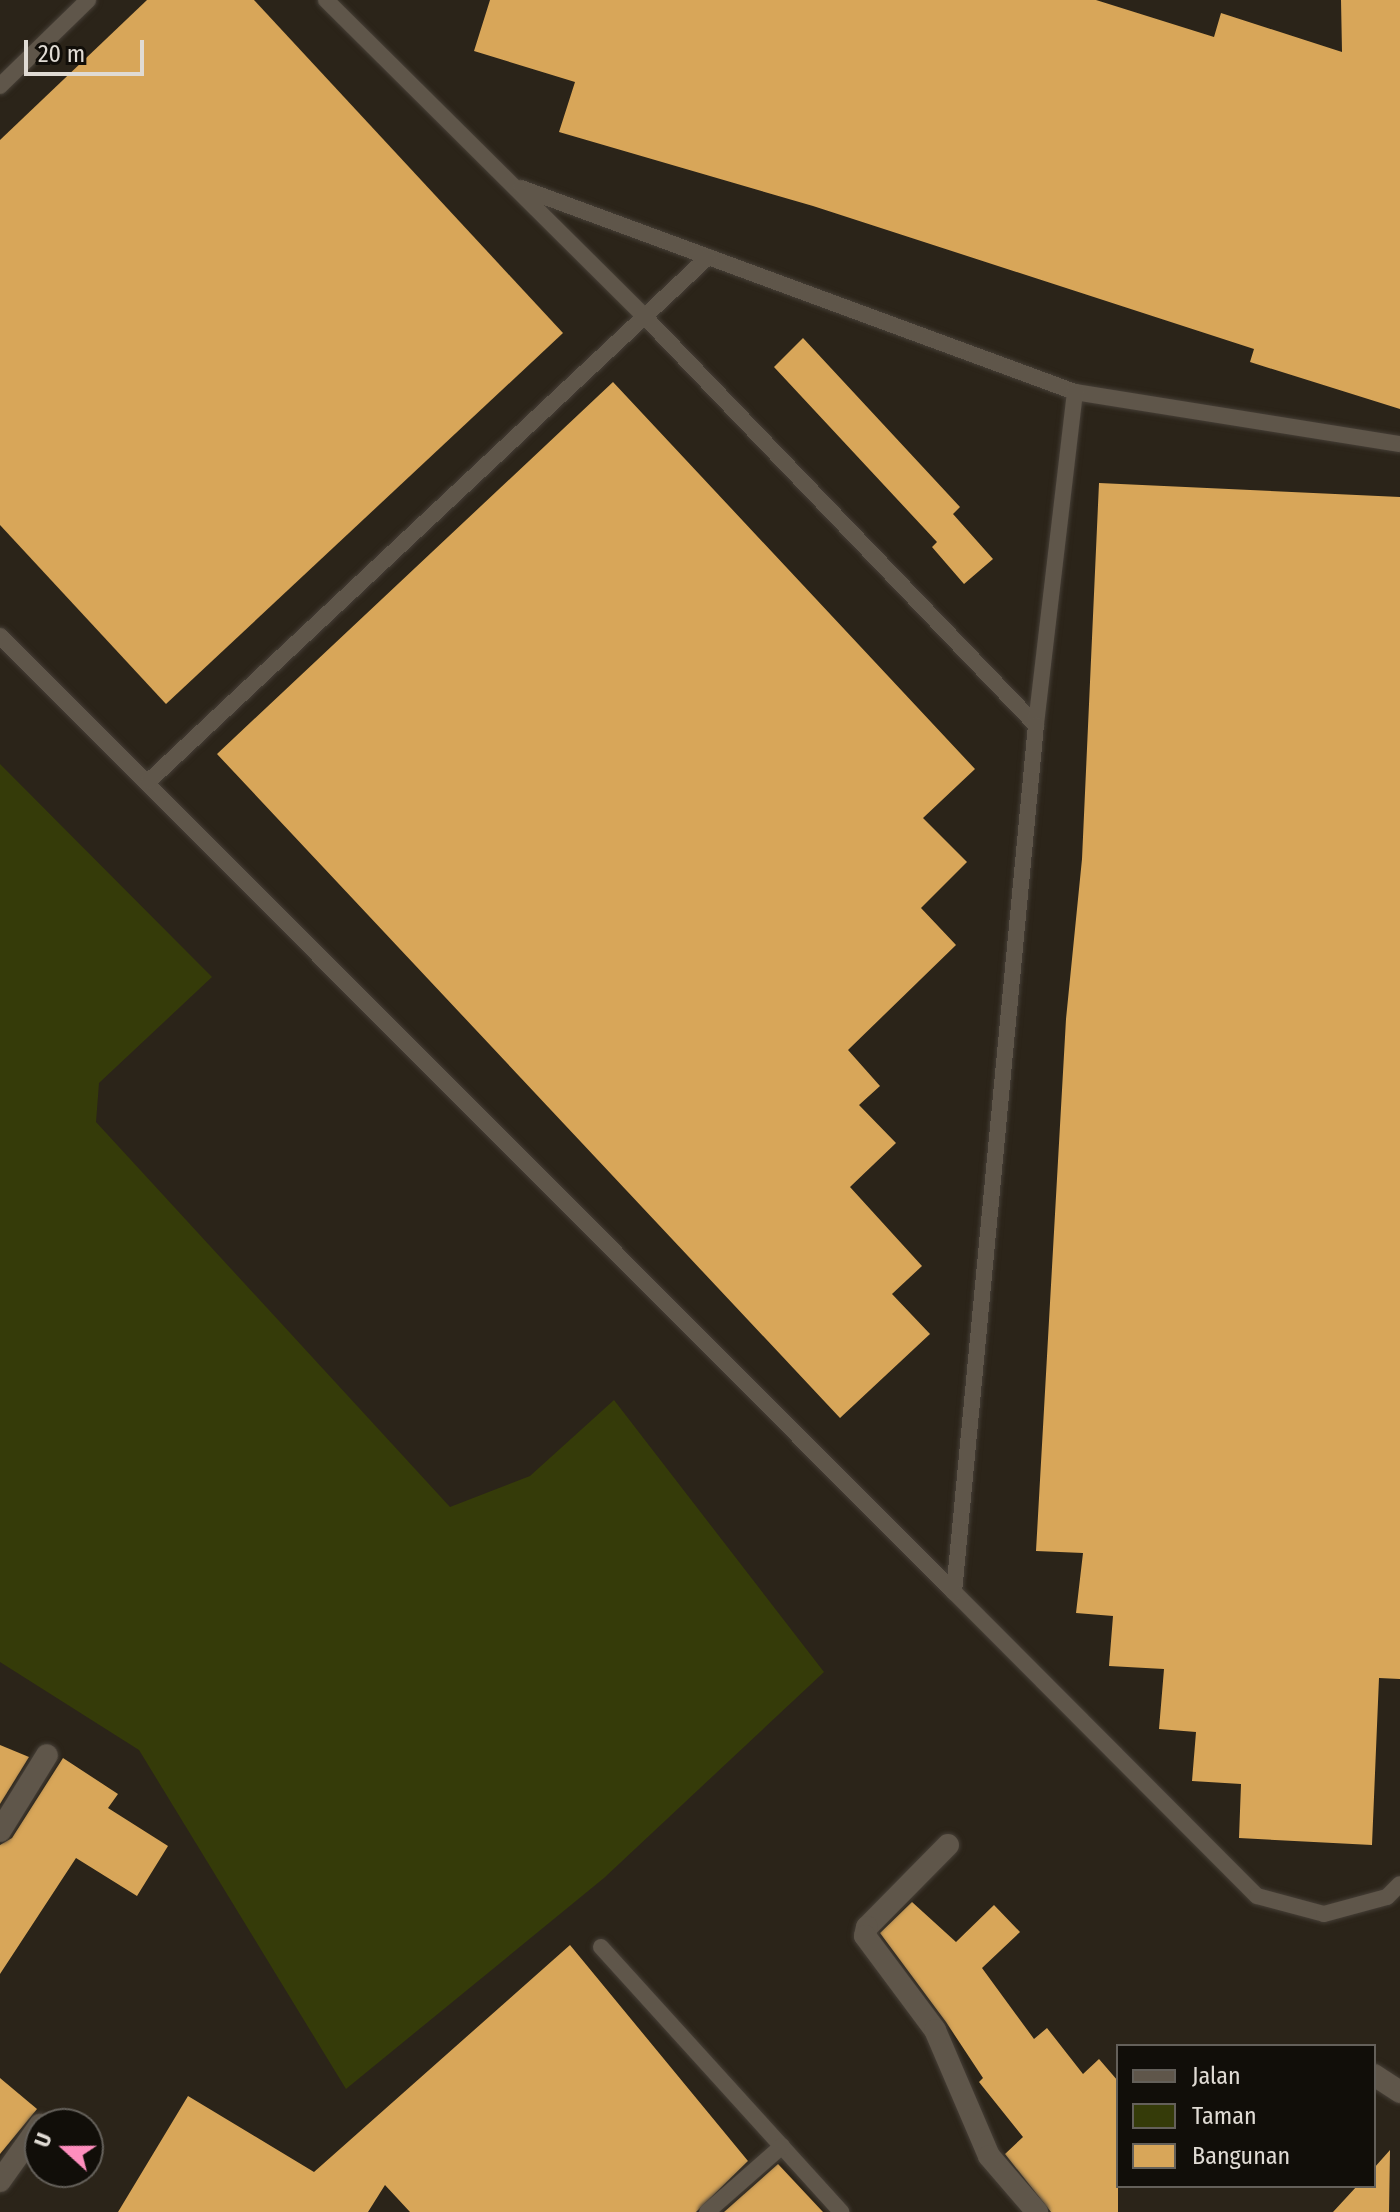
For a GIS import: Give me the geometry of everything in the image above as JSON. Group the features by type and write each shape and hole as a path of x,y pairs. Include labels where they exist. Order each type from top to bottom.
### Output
{"street":[{"path":"0,1831 47,1755"},
{"path":"948,1845 867,1927 865,1936 935,2030 989,2156 1037,2212"},
{"path":"1376,2076 1400,2092"},
{"path":"0,2181 24,2148"}],"lane":[{"path":"0,86 20,58 88,0"},
{"path":"326,0 645,317 1036,725"},
{"path":"516,186 1075,392 1400,444"},
{"path":"149,781 708,257"},
{"path":"954,1592 1036,725 1075,392"},
{"path":"0,636 149,781 1257,1896 1324,1914 1387,1897 1400,1884"},
{"path":"601,1947 841,2212"},
{"path":"707,2212 782,2146"}],"green space":[{"path":"0,764 212,977 99,1083 96,1122 450,1507 530,1476 614,1400 824,1672 604,1878 346,2089 139,1750 0,1662"}],"building":[{"path":"147,0 254,0 563,333 166,704 0,525 0,140"},
{"path":"490,0 1096,0 1214,37 1221,13 1342,52 1341,0 1400,0 1400,409 1250,362 1254,349 813,206 559,132 575,82 474,51"},
{"path":"803,338 960,507 953,514 993,559 964,584 932,547 937,542 774,367"},
{"path":"613,382 975,769 923,818 967,862 921,908 956,945 848,1050 880,1086 859,1105 896,1143 850,1187 922,1266 892,1294 930,1334 840,1418 217,754"},
{"path":"1099,483 1400,497 1400,1679 1379,1678 1372,1845 1239,1838 1241,1784 1192,1781 1196,1732 1159,1729 1164,1669 1109,1666 1113,1616 1076,1613 1083,1553 1036,1551 1066,1019 1082,859"},
{"path":"0,1745 29,1757 0,1804"},
{"path":"63,1758 118,1794 108,1808 168,1846 137,1896 76,1858 0,1974 0,1845 12,1838"},
{"path":"912,1902 956,1942 994,1905 1020,1932 982,1968 1034,2039 1047,2028 1083,2074 1099,2059 1116,2079 1118,2212 1051,2212 1005,2154 1023,2137 979,2082 983,2078 946,2022 880,1933"},
{"path":"570,1945 748,2161 696,2212 410,2212 385,2185 368,2212 118,2212 188,2096 314,2172"},
{"path":"0,2078 36,2108 24,2108 24,2125 0,2154"},
{"path":"1390,2150 1389,2212 1333,2212 1355,2188 1376,2188 1376,2166"},
{"path":"778,2164 823,2212 724,2212"}]}
